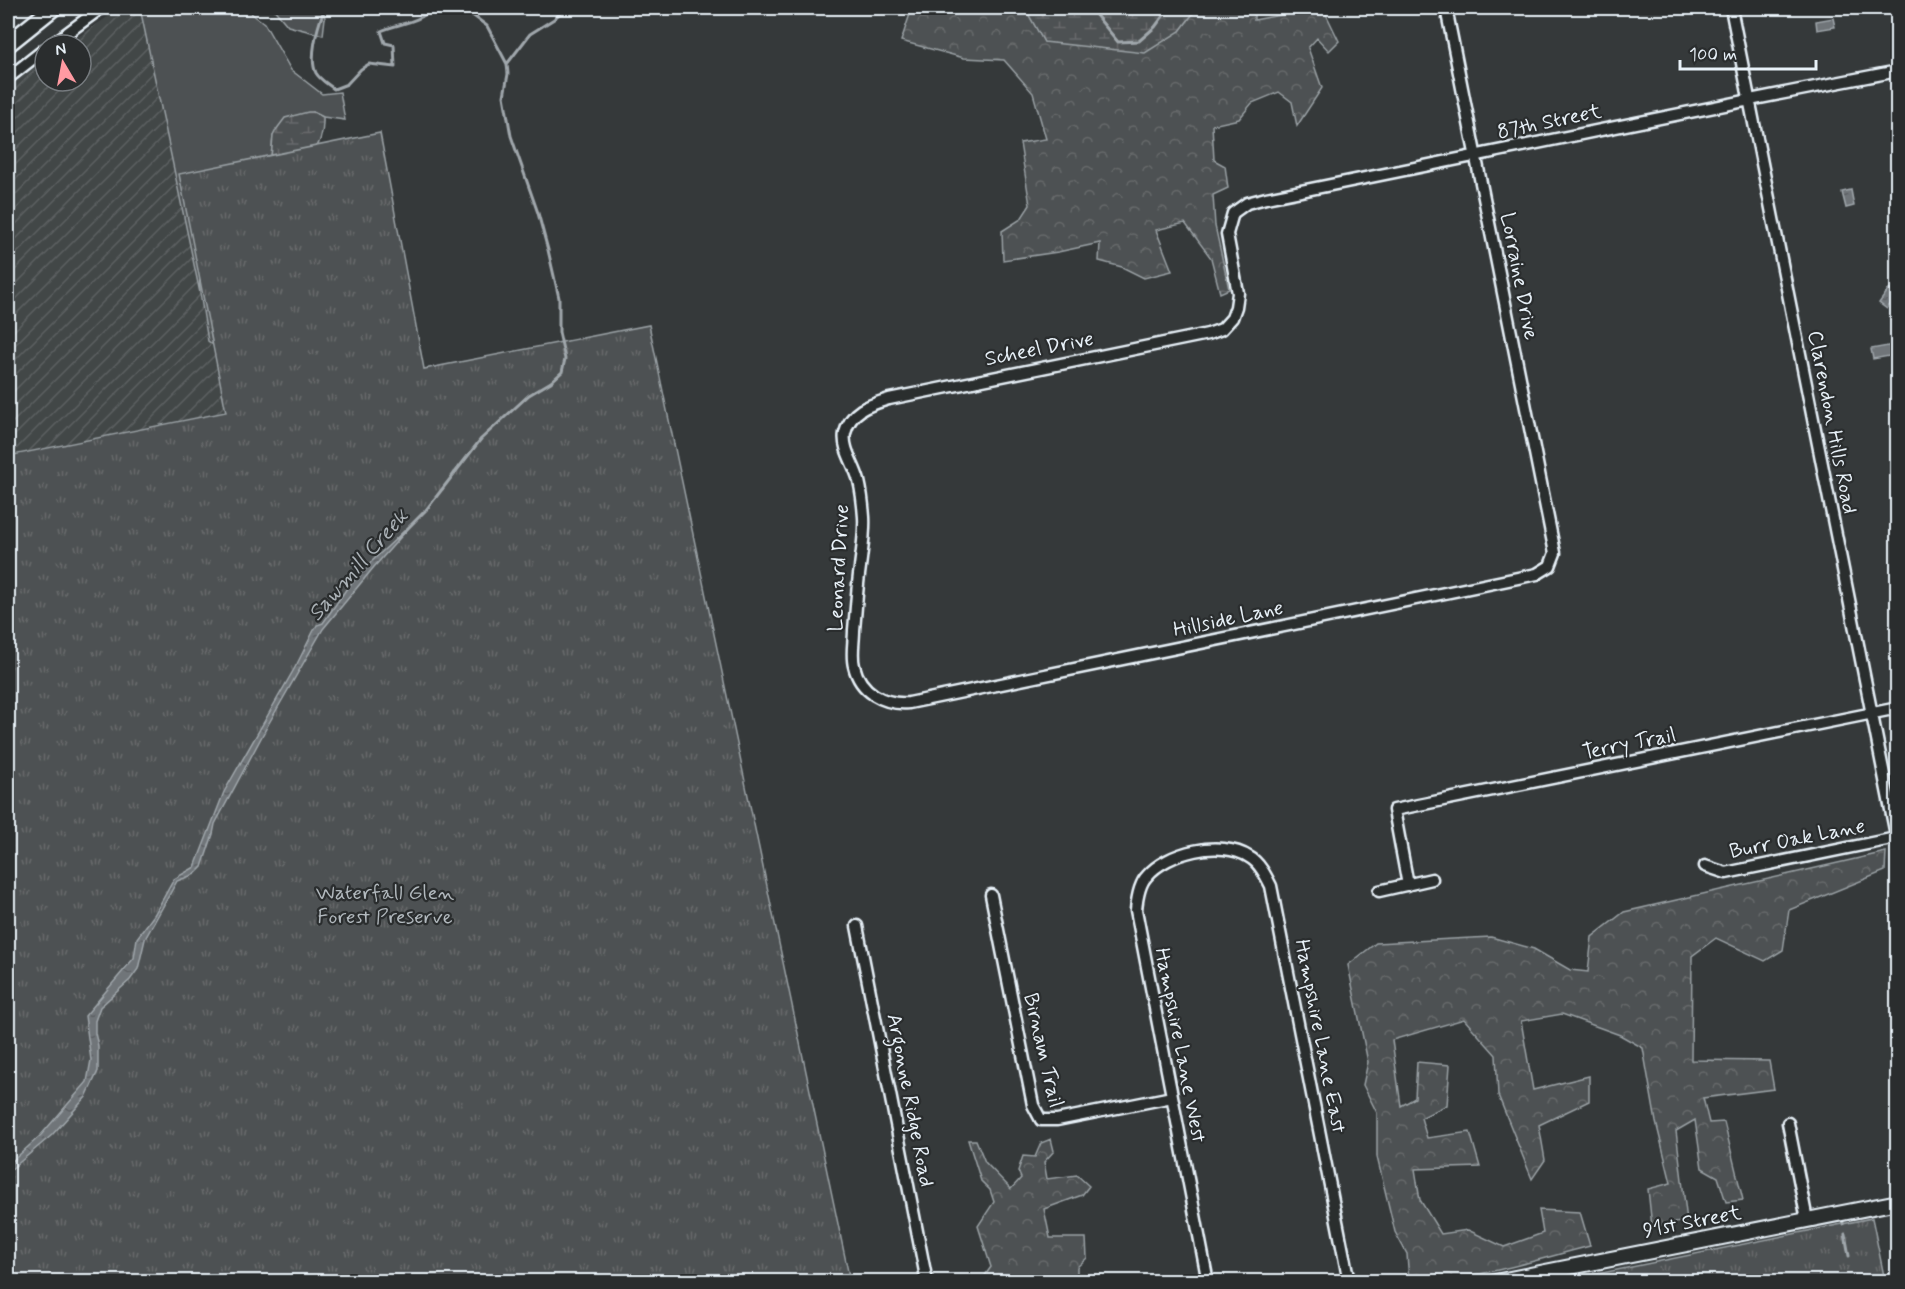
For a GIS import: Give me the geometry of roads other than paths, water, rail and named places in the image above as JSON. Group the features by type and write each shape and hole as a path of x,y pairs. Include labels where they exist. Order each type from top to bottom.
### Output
{"highway":[{"path":"8,33 45,8"},
{"path":"8,44 53,8"}],"main road":[{"name":"91st Street","path":"1496,1281 1898,1202"}],"street":[{"path":"67,33 101,8"},
{"name":"Lorraine Drive","path":"1446,8 1555,553"},
{"name":"Clarendon Hills Road","path":"1731,8 1897,841"},
{"path":"8,78 33,58"},
{"name":"87th Street","path":"1232,318 1238,293 1227,234 1233,213 1246,203 1898,70"},
{"name":"Scheel Drive","path":"853,415 868,405 889,399 1208,334 1222,329 1232,318"},
{"name":"Leonard Drive","path":"853,415 845,433 845,444 858,479 863,500 864,521 856,597 854,664 860,681 873,695 897,703"},
{"name":"Hillside Lane","path":"897,703 920,701 1537,574 1550,566 1555,553"},
{"name":"Terry Trail","path":"1408,885 1394,810 1898,708"},
{"name":"Burr Oak Lane","path":"1706,866 1726,873 1897,841"},
{"name":"Hampshire Lane East","path":"1198,851 1223,849 1250,857 1271,886 1349,1281"},
{"name":"Hampshire Lane West","path":"1198,851 1169,858 1145,877 1136,902 1136,917 1208,1281"},
{"path":"1379,891 1432,879"},
{"name":"Birnam Trail","path":"991,895 1033,1105 1041,1120 1057,1120 1172,1097"},
{"name":"Argonne Ridge Road","path":"857,926 927,1281"},
{"path":"1788,1123 1807,1220"}],"water":[{"path":"1833,18 1835,27 1817,30 1816,21"},
{"path":"1851,190 1854,206 1846,208 1842,192"},
{"path":"1889,289 1897,295 1887,309 1879,303"},
{"path":"1893,345 1895,355 1873,359 1871,349"},
{"path":"415,521 323,629 215,824 202,867 195,874 177,881 145,939 138,969 130,980 100,1007 95,1021 98,1071 86,1097 52,1135 8,1172 8,1165 41,1135 87,1082 91,1060 85,1016 134,958 137,938 154,915 174,879 195,867 224,792 317,625 323,623 347,588 371,562"}],"waterway":[{"path":"319,8 323,13 315,43 314,67 320,78 334,89 347,84 369,64 395,67 394,45 385,43 381,31 422,17 433,8"},
{"name":"Sawmill Creek","path":"397,539 426,510 481,439 529,395 551,382 562,372 565,359 559,332 559,298 548,250 538,213 511,136 504,96 508,74 507,64 487,26 463,8"},
{"name":"Sawmill Creek","path":"507,64 530,34 554,19 565,8"},
{"path":"1090,8 1118,42 1139,41 1155,27 1169,8"},
{"path":"1845,1234 1849,1256"}],"park label":[{"name":"Waterfall Glen Forest Preserve","path":"385,904"}]}
